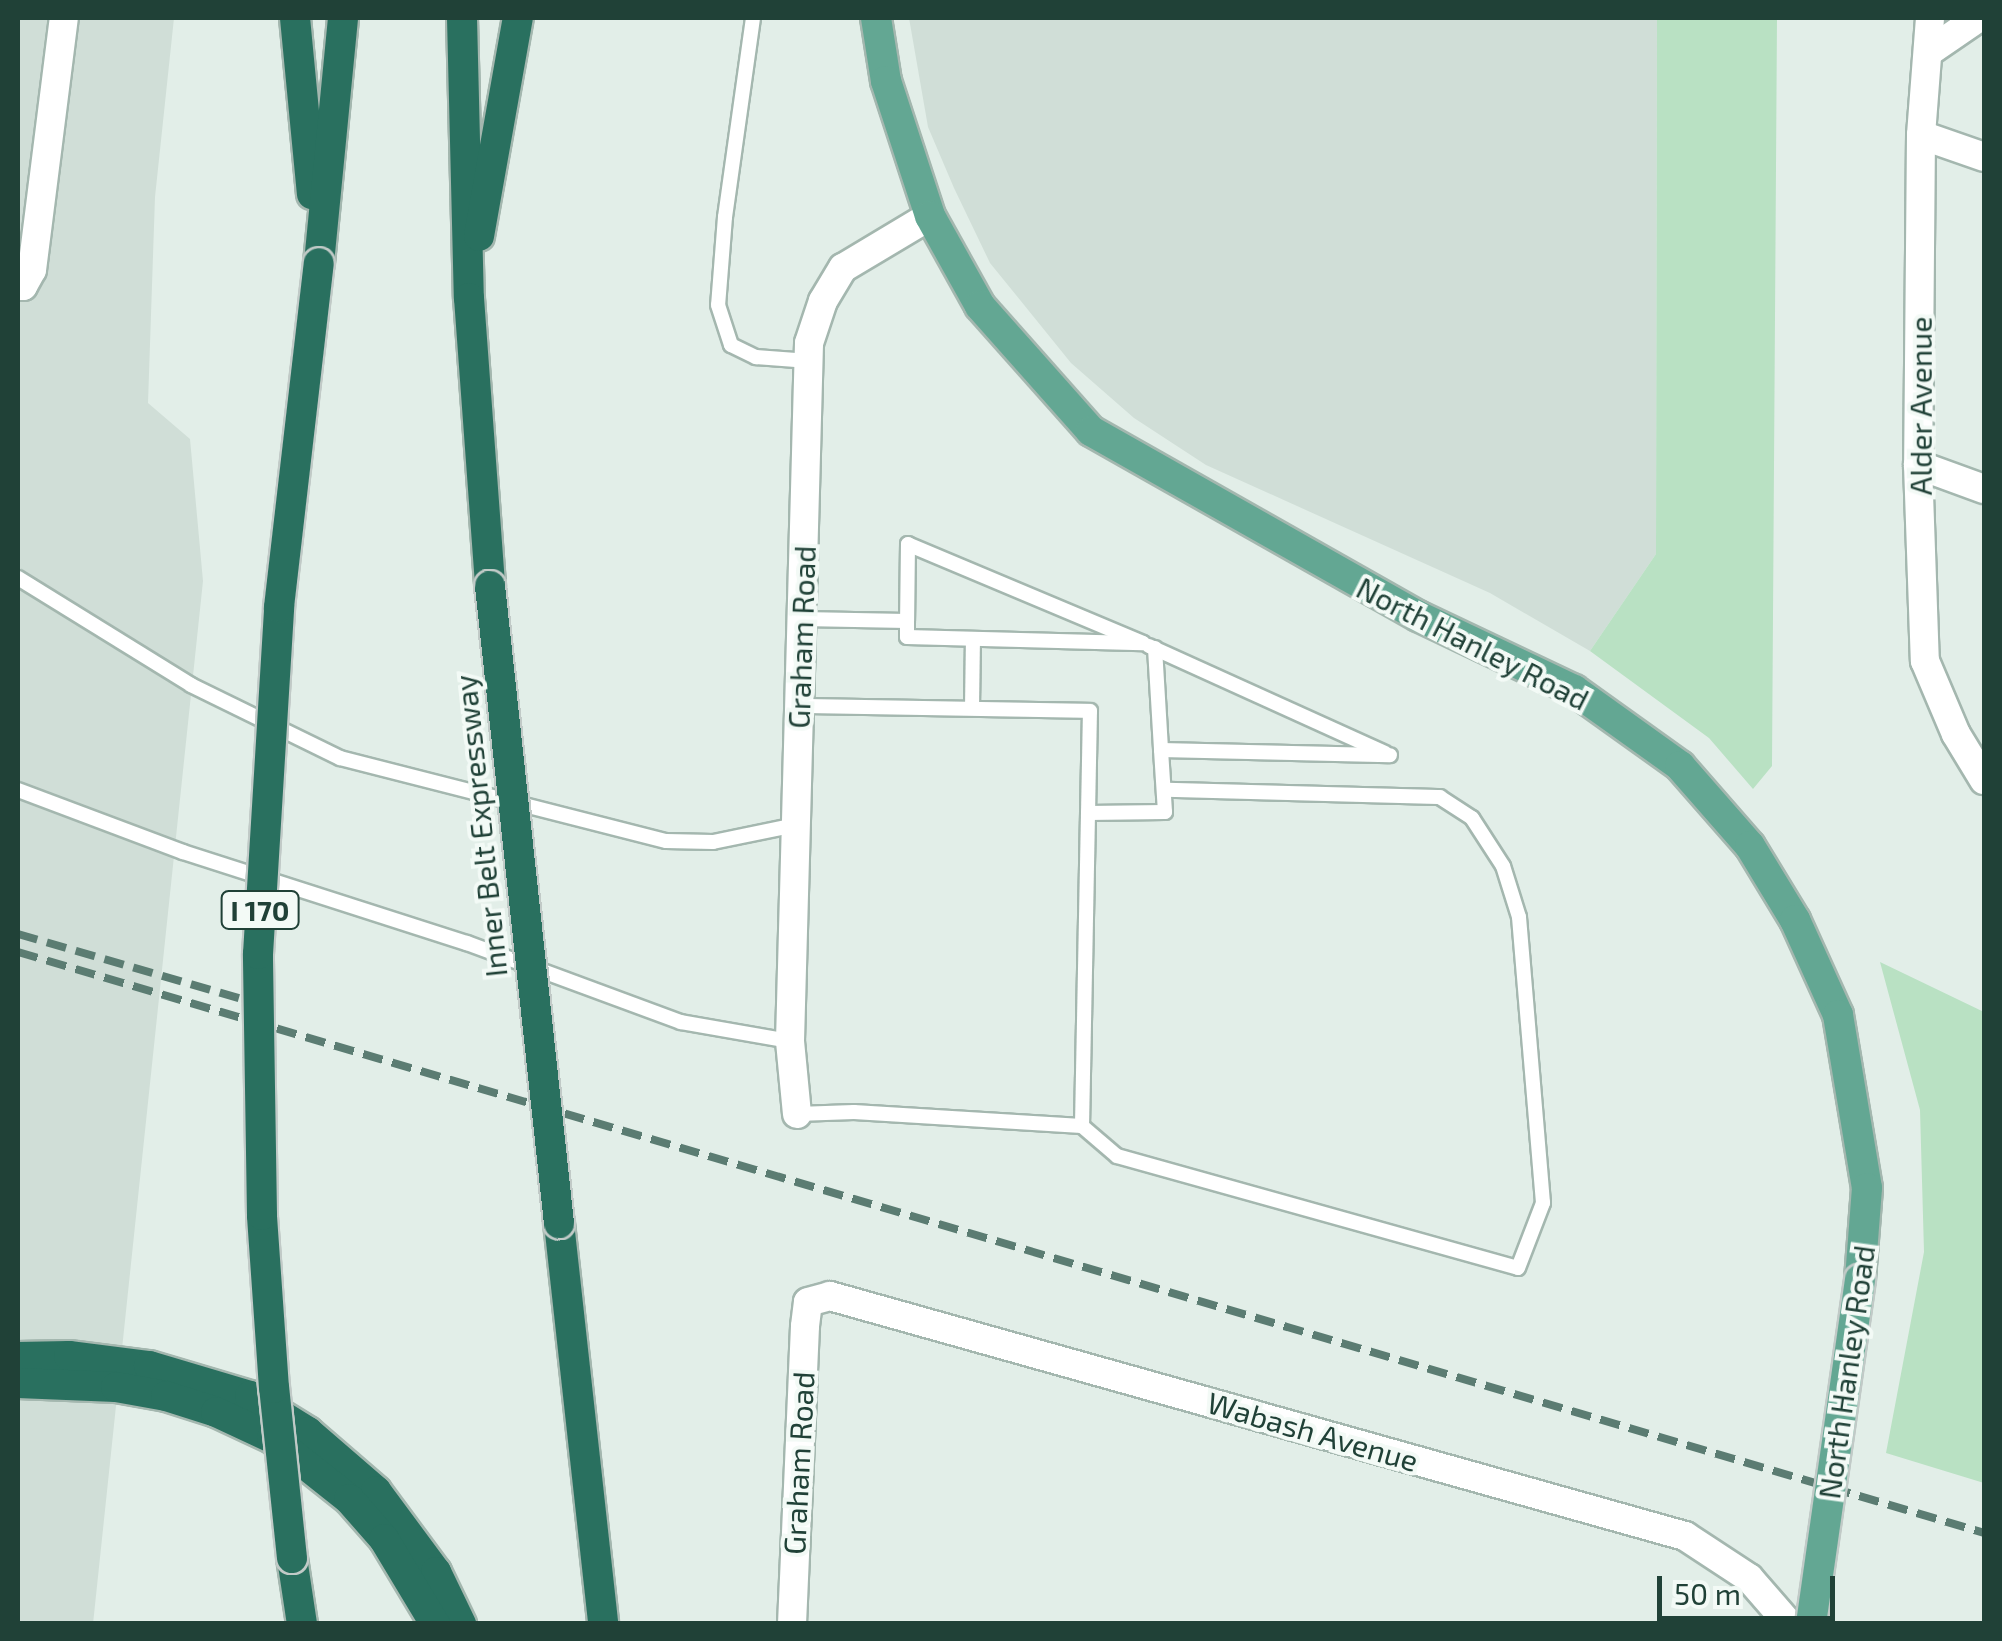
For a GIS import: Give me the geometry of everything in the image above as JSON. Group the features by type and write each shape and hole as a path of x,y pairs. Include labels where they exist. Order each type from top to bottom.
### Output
{"highway":[{"path":"295,18 319,263"},
{"name":"I 170","path":"302,1624 274,1388 262,1215 258,954 279,607 343,18"},
{"name":"Inner Belt Expressway","path":"462,18 469,298 488,569 603,1624"},
{"path":"469,298 518,18"},
{"path":"18,1356 69,1356 149,1366 250,1396 308,1432 376,1491 436,1572 461,1624"},
{"path":"18,1383 116,1386 166,1396 216,1412 272,1438 349,1499 384,1539 435,1624"}],"main road":[{"name":"North Hanley Road","path":"876,18 886,81 930,216 980,306 1091,431 1418,616 1574,690 1692,779 1759,860 1795,920 1838,1014 1867,1188 1860,1279 1812,1624"}],"street":[{"path":"20,286 32,270 64,18"},
{"name":"Alder Avenue","path":"1930,18 1922,135 1918,465 1925,661 1956,734 1984,780"},
{"path":"1930,52 1978,18"},
{"path":"1922,135 1984,157"},
{"name":"Graham Road","path":"797,1114 790,1041 809,344 823,301 844,268 930,216"},
{"path":"1918,465 1984,488"},
{"name":"Wabash Avenue","path":"808,1302 830,1296 1685,1536 1749,1578 1789,1624"},
{"name":"Graham Road","path":"792,1624 808,1302"}],"lane":[{"path":"753,18 725,218 718,305 731,344 756,357 809,361"},
{"path":"1149,646 907,636 908,544 1149,646 1390,755 1162,750"},
{"path":"18,578 191,685 340,758 666,841 713,842 796,824"},
{"path":"802,618 907,620"},
{"path":"972,708 973,638"},
{"path":"1088,813 1164,812 1162,750 1149,646"},
{"path":"799,706 1090,711 1082,1126"},
{"path":"18,790 183,852 467,943 681,1022 790,1041"},
{"path":"797,1114 854,1112 1082,1126 1117,1156 1518,1268 1544,1202 1519,917 1504,866 1472,818 1440,797 1164,790"}],"shaded area":[{"path":"18,18 174,18 155,197 148,403 190,439 203,581 93,1624 18,1623"},
{"path":"909,18 1657,18 1656,554 1590,651 1490,593 1206,465 1134,418 1071,363 990,263 954,188 928,127"}],"green space":[{"path":"1657,18 1777,18 1772,766 1753,789 1709,738 1590,651 1656,554"},
{"path":"1880,962 1984,1012 1984,1483 1886,1453 1924,1252 1920,1110"}],"railway":[{"path":"18,934 239,998"},
{"path":"18,952 1984,1533"}]}
